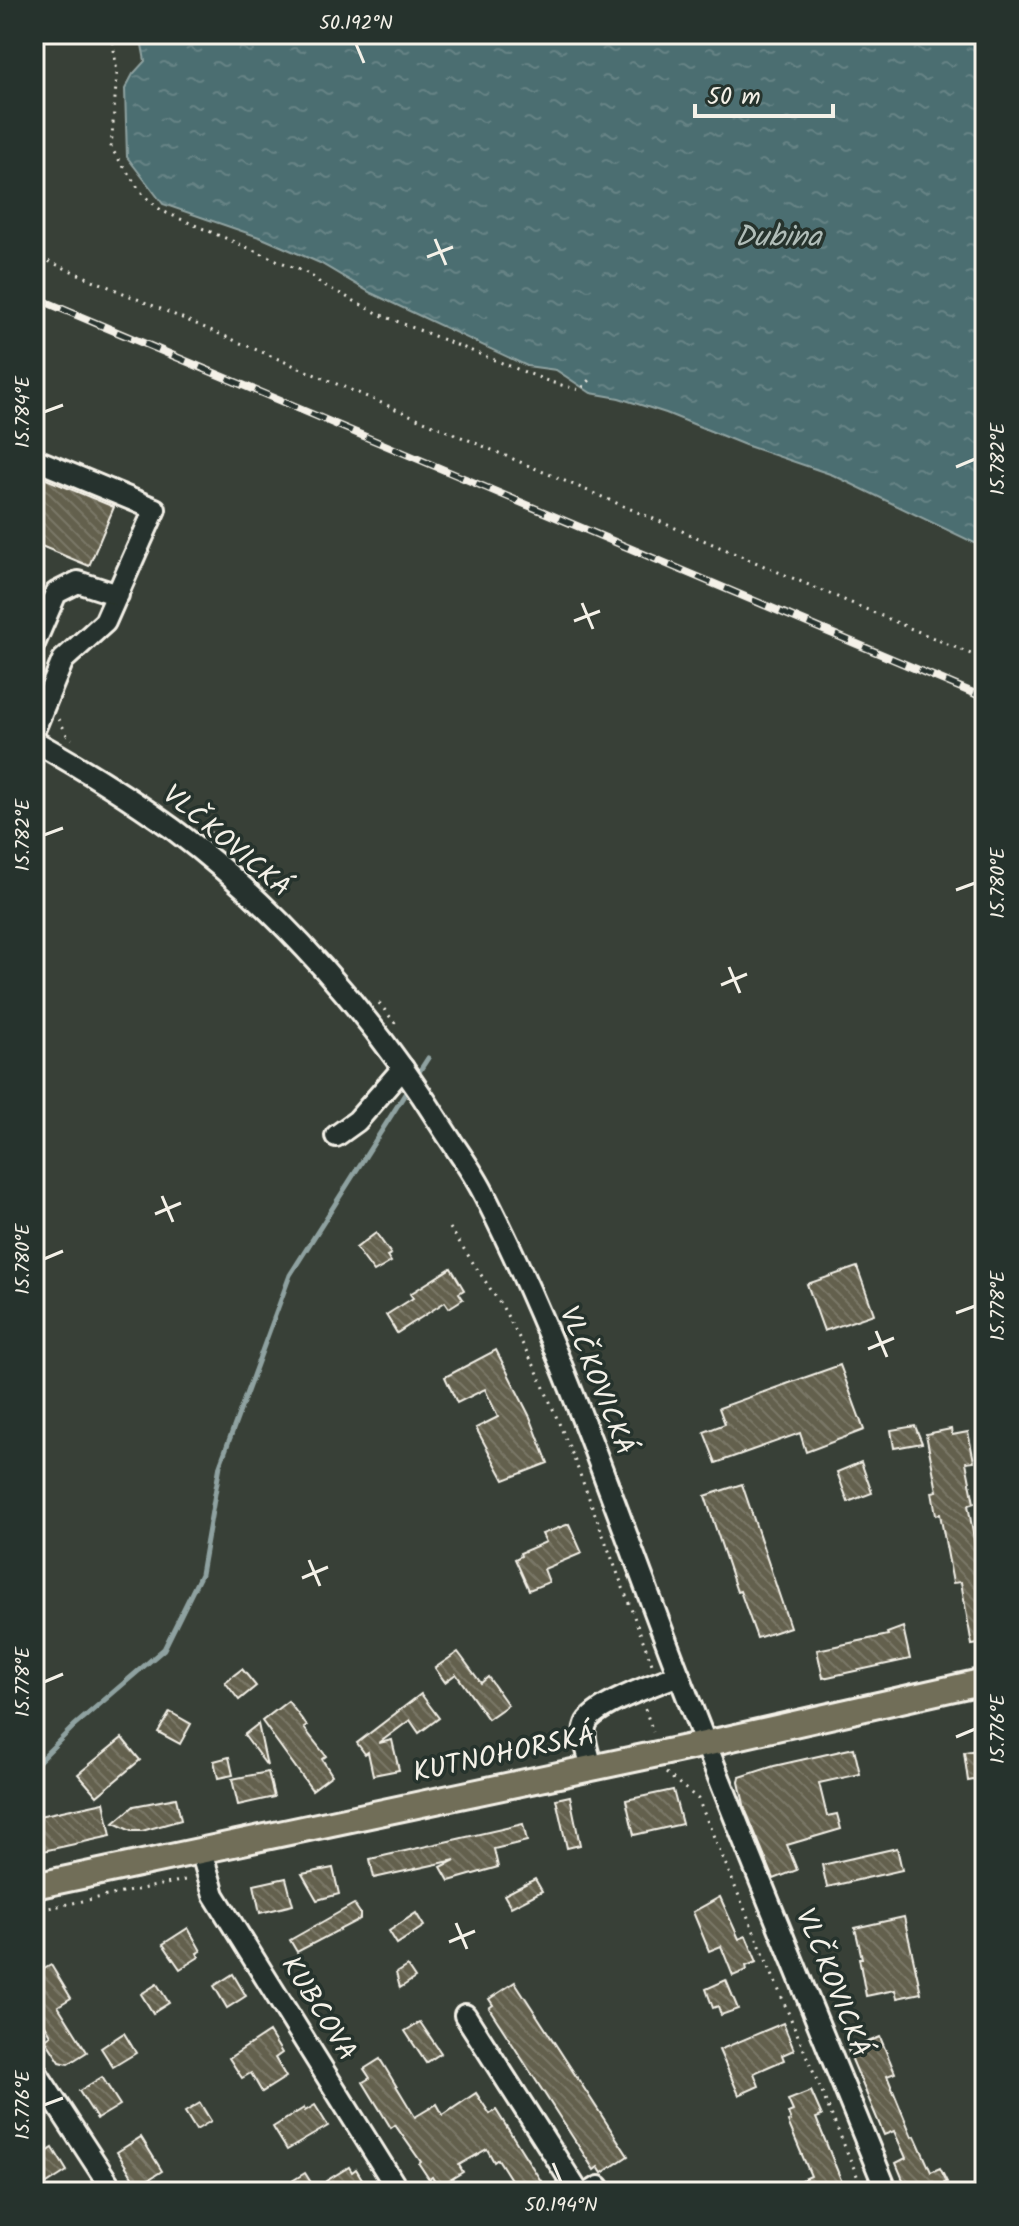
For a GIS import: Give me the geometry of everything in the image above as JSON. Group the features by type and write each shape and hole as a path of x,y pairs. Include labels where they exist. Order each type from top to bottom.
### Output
{"main road":[{"name":"KUTNOHORSKÁ","path":"34,1886 705,1744 985,1681"}],"street":[{"path":"34,459 155,509 105,622 63,660 34,730"},
{"path":"63,660 34,646 56,593 78,582 118,595"},
{"name":"VLČKOVICKÁ","path":"34,741 107,784 173,829 235,881 293,937 359,1010 406,1072 484,1193 534,1301 705,1744 887,2192"},
{"path":"336,1136 357,1121 406,1072"},
{"path":"592,1767 585,1733 585,1724 590,1717 679,1675"},
{"name":"KUBCOVA","path":"201,1851 214,1895 399,2192"},
{"path":"465,2015 578,2192"},
{"path":"34,2069 114,2192"}],"path":[{"path":"112,34 117,73 111,148 143,195 162,211 309,274 381,315 550,382 580,390 590,380"},
{"path":"34,255 985,660"},
{"path":"450,1228 503,1308 536,1369 573,1456 659,1682"},
{"path":"644,1706 663,1771 698,1799 864,2192"},
{"path":"34,1911 188,1878 192,1880"}],"water":[{"name":"Dubina","path":"140,34 985,34 985,548 833,475 745,445 666,413 591,393 556,370 527,366 371,293 320,263 262,238 163,204 127,157 125,89 145,61"}],"building":[{"path":"34,474 114,507 89,566 34,543"},
{"path":"376,1233 391,1254 387,1256 391,1262 374,1272 356,1248"},
{"path":"857,1267 874,1314 824,1331 807,1284"},
{"path":"451,1268 464,1290 459,1293 463,1299 449,1308 445,1302 397,1333 386,1315 413,1298 410,1294"},
{"path":"496,1350 530,1417 548,1463 504,1480 476,1428 498,1417 485,1389 457,1403 445,1377"},
{"path":"840,1365 864,1430 806,1452 800,1433 716,1463 704,1432 725,1424 719,1408"},
{"path":"915,1426 922,1443 894,1448 891,1430"},
{"path":"951,1429 952,1435 968,1432 974,1461 966,1462 974,1503 968,1505 975,1544 981,1543 985,1564 985,1577 977,1579 985,1643 972,1645 961,1582 953,1583 940,1514 936,1515 932,1492 937,1491 926,1434"},
{"path":"861,1462 872,1493 848,1502 837,1472"},
{"path":"742,1484 790,1627 757,1638 740,1591 737,1592 705,1496"},
{"path":"569,1524 582,1553 544,1569 549,1582 529,1590 515,1559 521,1556 520,1553 546,1542 542,1534"},
{"path":"903,1627 910,1659 823,1678 817,1650 888,1635"},
{"path":"458,1652 481,1683 488,1677 508,1705 488,1719 456,1674 445,1682 435,1668"},
{"path":"242,1669 256,1686 239,1700 225,1682"},
{"path":"421,1694 439,1718 419,1733 410,1720 379,1743 392,1740 399,1770 373,1775 368,1752 365,1754 357,1743"},
{"path":"288,1701 326,1756 322,1759 332,1775 312,1790 262,1721"},
{"path":"170,1712 191,1724 180,1744 158,1732"},
{"path":"258,1724 267,1766 244,1735"},
{"path":"122,1738 140,1760 97,1796 78,1774"},
{"path":"854,1748 860,1774 819,1783 827,1816 837,1814 841,1829 787,1845 797,1870 774,1879 745,1809 740,1777"},
{"path":"985,1749 985,1778 968,1781 964,1752"},
{"path":"229,1757 233,1775 218,1778 214,1761"},
{"path":"268,1772 274,1797 238,1805 232,1779"},
{"path":"673,1790 682,1824 634,1835 626,1800"},
{"path":"570,1796 580,1845 567,1848 556,1799"},
{"path":"176,1798 181,1820 142,1831 131,1831 114,1823 134,1806"},
{"path":"104,1802 111,1836 34,1853 34,1817"},
{"path":"523,1824 527,1841 494,1849 498,1867 449,1881 441,1867 455,1860 374,1878 370,1859"},
{"path":"897,1848 902,1870 827,1887 822,1865"},
{"path":"333,1868 339,1894 317,1900 302,1874"},
{"path":"286,1878 293,1905 260,1913 254,1885"},
{"path":"535,1879 542,1891 511,1907 504,1895"},
{"path":"720,1897 739,1939 746,1936 757,1962 733,1976 721,1946 709,1951 693,1912"},
{"path":"354,1904 360,1919 297,1952 290,1940"},
{"path":"416,1913 424,1926 397,1944 389,1931"},
{"path":"904,1917 921,1993 897,1998 895,1990 866,1996 855,1928"},
{"path":"188,1928 201,1951 197,1953 199,1957 180,1969 163,1944"},
{"path":"51,1965 71,1998 58,2006 87,2052 68,2064 60,2062 45,2039 51,2035 34,2007 34,1975"},
{"path":"407,1966 415,1978 400,1988 396,1973"},
{"path":"233,1974 246,1996 227,2008 214,1986"},
{"path":"726,1980 738,2009 721,2015 718,2006 713,2008 706,1989"},
{"path":"515,1982 628,2156 602,2173 598,2167 594,2170 489,2008 493,2005 489,1999"},
{"path":"157,1984 169,2003 153,2013 141,1994"},
{"path":"420,2022 441,2053 426,2063 405,2031"},
{"path":"783,2023 794,2050 782,2055 784,2060 754,2073 759,2086 739,2095 719,2050"},
{"path":"269,2032 282,2053 275,2058 286,2077 262,2092 251,2073 242,2078 229,2058"},
{"path":"124,2033 136,2053 113,2067 101,2048"},
{"path":"880,2037 895,2073 887,2076 912,2137 915,2136 931,2172 940,2168 947,2182 926,2192 908,2192 896,2163 906,2158 894,2131 884,2135 848,2050"},
{"path":"380,2059 415,2117 437,2104 443,2115 476,2093 490,2114 496,2110 548,2192 519,2192 498,2159 494,2162 487,2149 459,2165 463,2172 438,2187 432,2177 429,2179 395,2125 391,2128 363,2082 370,2078 364,2069"},
{"path":"102,2077 120,2105 97,2119 79,2091"},
{"path":"811,2091 822,2116 816,2118 846,2192 775,2192 811,2176 788,2122 791,2121 788,2113 793,2111 788,2100"},
{"path":"200,2103 211,2121 196,2130 185,2112"},
{"path":"315,2105 328,2126 287,2150 273,2127 304,2108 305,2111"},
{"path":"141,2137 162,2171 138,2186 117,2152"},
{"path":"53,2148 67,2171 42,2187 34,2173 34,2160"},
{"path":"349,2167 352,2172 356,2169 370,2192 333,2192 326,2181"},
{"path":"305,2173 317,2192 299,2192 292,2181"}],"waterway":[{"path":"415,1078 428,1058"},
{"path":"34,1766 74,1726 164,1649 201,1574 220,1465 290,1275 410,1086"}],"railway":[{"path":"34,297 985,698"}]}
